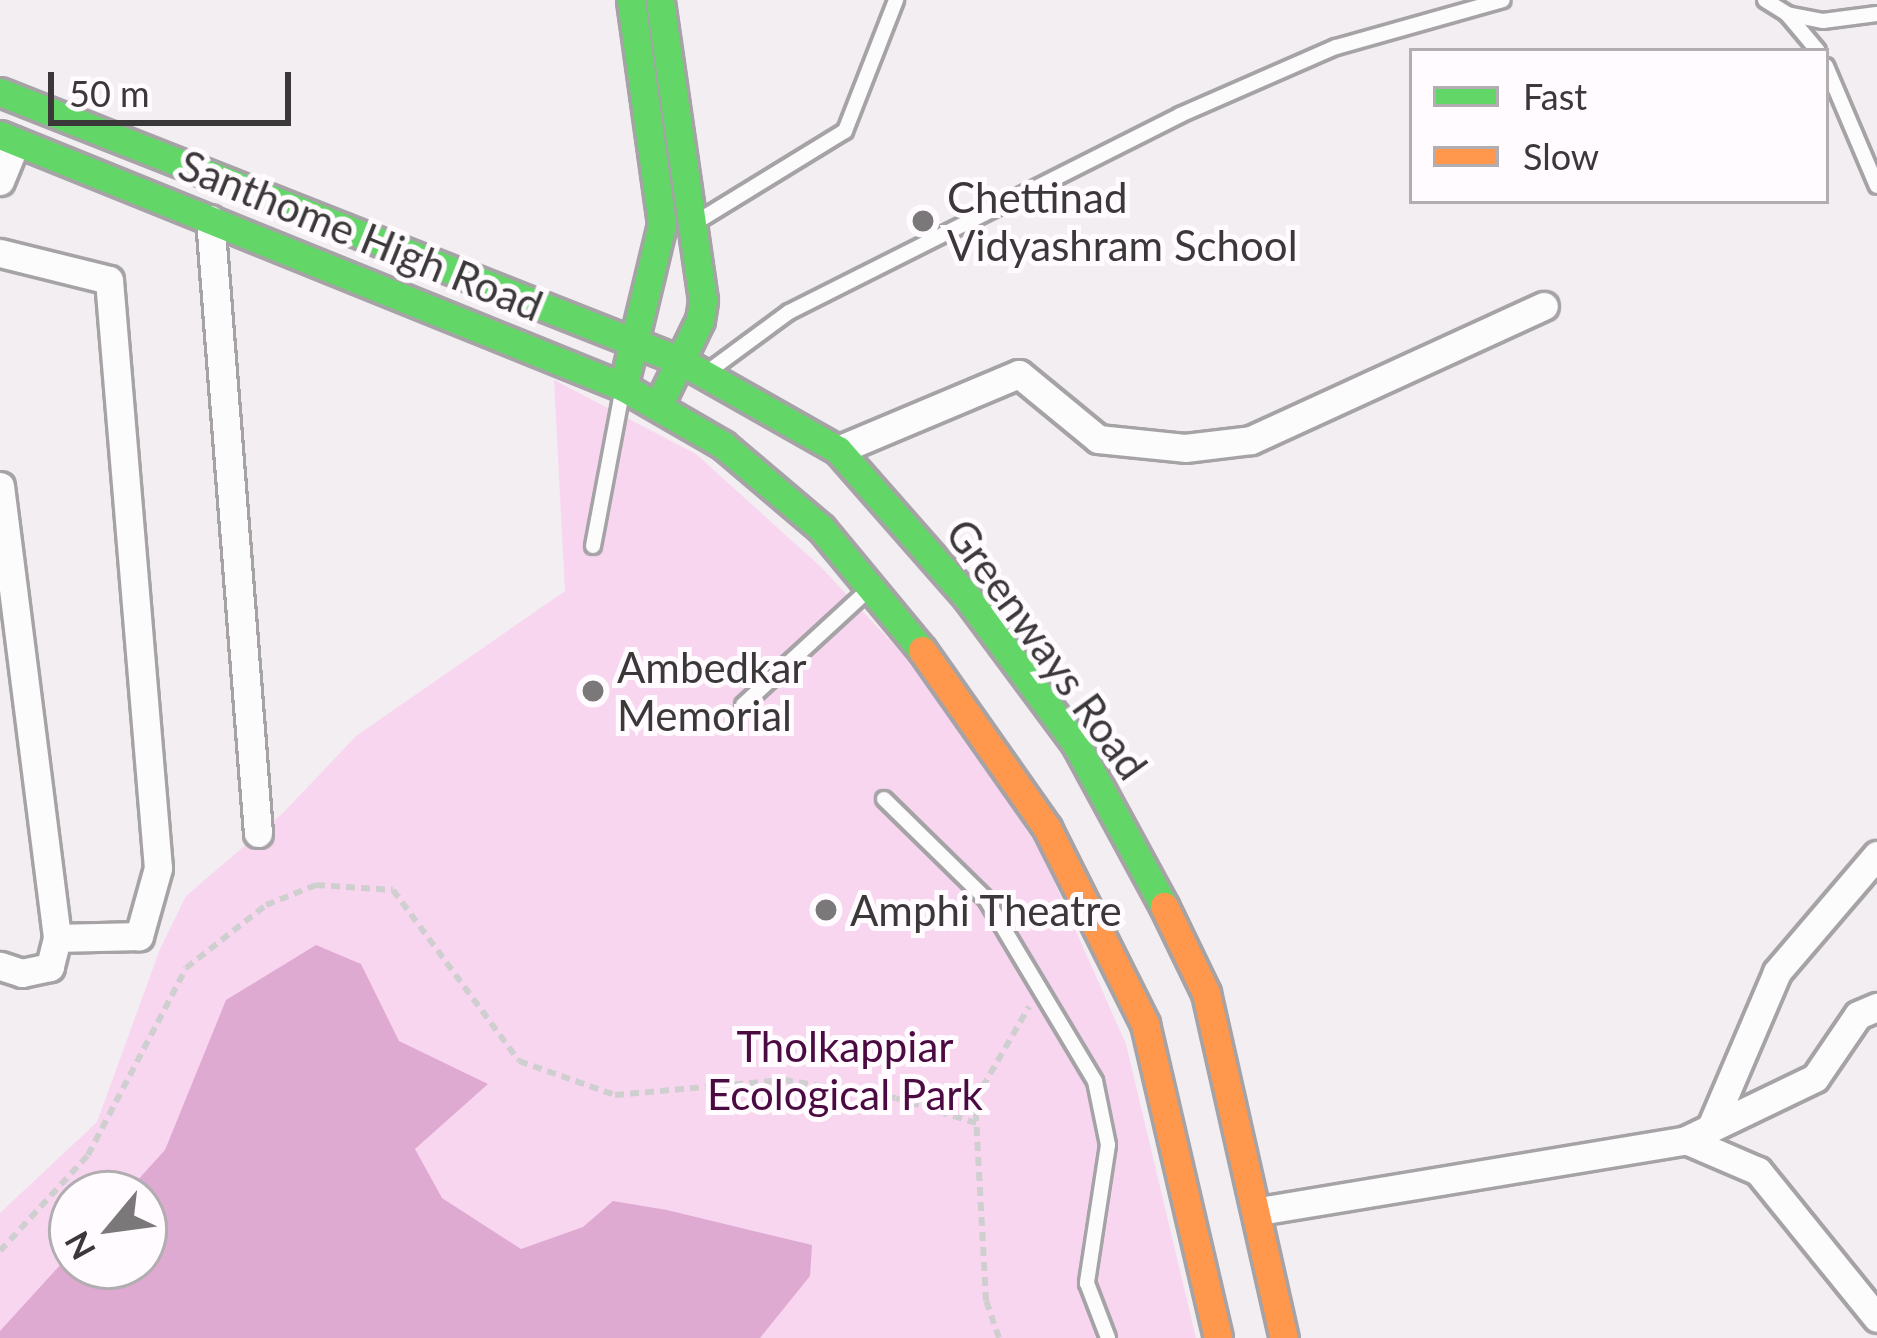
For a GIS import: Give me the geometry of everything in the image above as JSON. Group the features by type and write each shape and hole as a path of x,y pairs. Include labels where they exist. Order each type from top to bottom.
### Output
{"main road":[{"path":"631,0 662,224 638,343 622,388 723,445 821,528 952,685 1047,828 1145,1024 1218,1338"},
{"path":"658,406 693,368 703,300 660,0"},
{"name":"Santhome High Road","path":"0,92 638,343"},
{"name":"Santhome High Road","path":"8,138 622,388"},
{"name":"Greenways Road","path":"638,343 693,368 838,450 967,597 1076,744 1133,842 1206,993 1259,1210 1284,1338"}],"street":[{"path":"0,181 8,138"},
{"path":"210,219 258,833"},
{"path":"0,253 109,280 147,727 158,868 139,936 57,938"},
{"path":"838,450 1018,374 1098,439 1185,448 1251,440 1544,306"},
{"path":"0,485 57,938 50,967 11,970"},
{"path":"1698,1133 1777,972 1877,856"},
{"path":"1259,1210 1698,1133 1815,1078 1858,1016 1877,1007"},
{"path":"1698,1133 1758,1171 1877,1318"}],"lane":[{"path":"662,224 694,224 845,131 896,0"},
{"path":"693,368 790,312 1180,115 1336,47 1503,0"},
{"path":"1765,0 1786,14 1815,48"},
{"path":"1786,14 1822,21 1877,14"},
{"path":"1829,73 1877,187"},
{"path":"593,546 622,388"},
{"path":"743,706 871,588"},
{"path":"884,799 986,899 1095,1082 1108,1145 1087,1283 1108,1338"}],"path":[{"path":"0,1251 88,1155 186,968 266,905 316,885 393,890 519,1061 615,1095 784,1080 896,1098 976,1123"},
{"path":"999,1338 986,1301 975,1100 1040,988"}],"green space":[{"name":"Tholkappiar Ecological Park","path":"554,380 696,454 821,567 929,682 1040,850 1126,1044 1196,1338 0,1338 0,1213 97,1122 160,949 186,896 284,812 356,736 565,591"}],"shaded area":[{"path":"316,945 361,964 399,1041 488,1084 415,1149 442,1198 521,1249 583,1227 613,1201 812,1245 810,1276 760,1338 0,1338 0,1331 48,1278 48,1290 168,1290 168,1170 147,1170 165,1150 226,1000"}],"traffic: fast":[{"path":"623,387 662,224 631,0"},
{"path":"658,406 700,320 703,300 660,0"},
{"path":"0,92 681,361 838,450 967,597 1076,744 1164,906"},
{"path":"0,135 623,387 723,445 821,528 922,650"}],"traffic: slow":[{"path":"922,650 1047,828 1145,1024 1218,1338"},
{"path":"1164,906 1206,993 1284,1338"}],"place":[{"name":"Chettinad Vidyashram School","path":"923,221"},
{"name":"Ambedkar Memorial","path":"593,691"},
{"name":"Amphi Theatre","path":"826,910"}]}
